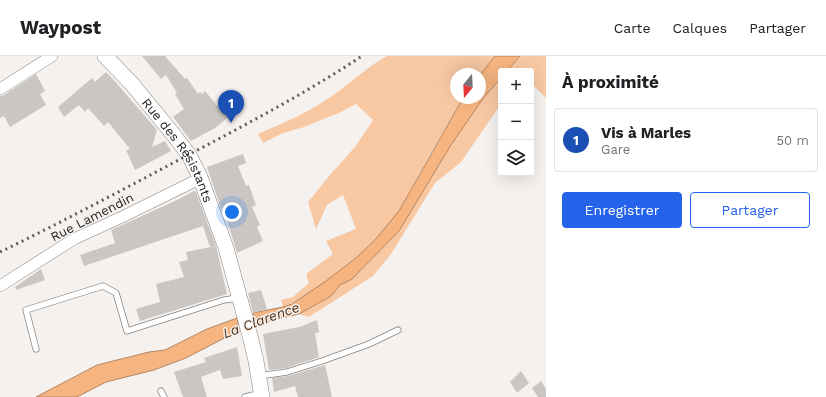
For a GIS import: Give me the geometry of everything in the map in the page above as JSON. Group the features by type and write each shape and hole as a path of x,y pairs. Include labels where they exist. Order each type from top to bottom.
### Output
{"main road":[{"name":"Rue des Résistants","path":"105,56 132,84 173,134 188,155 200,177 226,248 250,336 262,395"}],"street":[{"path":"0,89 52,56"},
{"name":"Rue Lamendin","path":"0,286 74,238 124,216 200,177"}],"lane":[{"path":"36,349 26,310 103,286 116,293 127,332 224,300 240,298"},
{"path":"259,376 287,372 322,362 369,344 398,330"},
{"path":"245,397 262,395"}],"shaded area":[{"path":"387,56 495,56 486,68 450,68 450,104 459,104 427,159 399,212 389,225 346,267 314,291 283,307 281,300 293,297 309,283 306,274 333,254 326,241 356,229 343,195 327,205 316,229 308,202 355,147 373,120 356,104 341,112 304,127 283,133 263,143 258,134 296,117 323,102"},
{"path":"520,56 546,56 546,98 534,86 534,68 510,68"},
{"path":"498,81 498,108 461,162 435,183 391,254 373,276 309,317 299,314 331,296 340,285 352,279 399,231 451,145 479,104 486,104 486,95"}],"water":[{"path":"495,56 520,56 510,68 498,68 498,81 486,95 486,68"},
{"name":"La Clarence","path":"460,104 479,104 451,145 399,231 352,279 340,285 331,296 299,314 257,324 253,313 292,304 326,281 356,258 375,240 399,211"},
{"path":"237,318 240,332 232,334 186,358 154,370 106,382 77,397 36,397 97,365 149,352 165,350 207,329"}],"building":[{"path":"142,56 165,56 185,79 187,78 198,94 200,92 202,94 205,91 220,109 231,100 238,109 215,128 191,141 173,117 184,109 175,94 177,93 166,75 161,79"},
{"path":"106,72 157,130 152,147 165,141 171,151 135,170 126,150 130,149 108,122 104,126 88,108 85,112 79,105 64,117 58,107 92,78 95,82"},
{"path":"36,74 45,91 40,94 46,105 10,127 4,116 0,118 0,96 4,95"},
{"path":"243,154 246,163 238,166 246,186 249,185 256,205 252,207 260,225 257,227 263,241 237,253 226,217 224,217 207,167"},
{"path":"194,191 196,192 216,246 210,247 203,226 84,266 80,255 115,243 111,230"},
{"path":"216,246 227,294 140,321 136,309 160,302 156,284 184,277 179,262 188,260 186,252"},
{"path":"41,269 45,280 16,290 15,287"},
{"path":"261,290 267,309 253,313 248,293"},
{"path":"317,320 319,332 315,333 319,357 286,368 269,370 263,334 299,327"},
{"path":"237,347 242,376 223,379 220,370 201,377 207,397 183,397 174,372 206,362 204,358"},
{"path":"325,365 332,397 298,397 295,386 274,392 272,378 288,376"},
{"path":"521,371 529,383 517,393 510,382"},
{"path":"541,381 546,389 546,397 538,397 532,388"}],"railway":[{"path":"0,252 95,204 254,120 319,83 362,56"}],"place":[{"name":"Vis à Marles","path":"231,123"}]}
